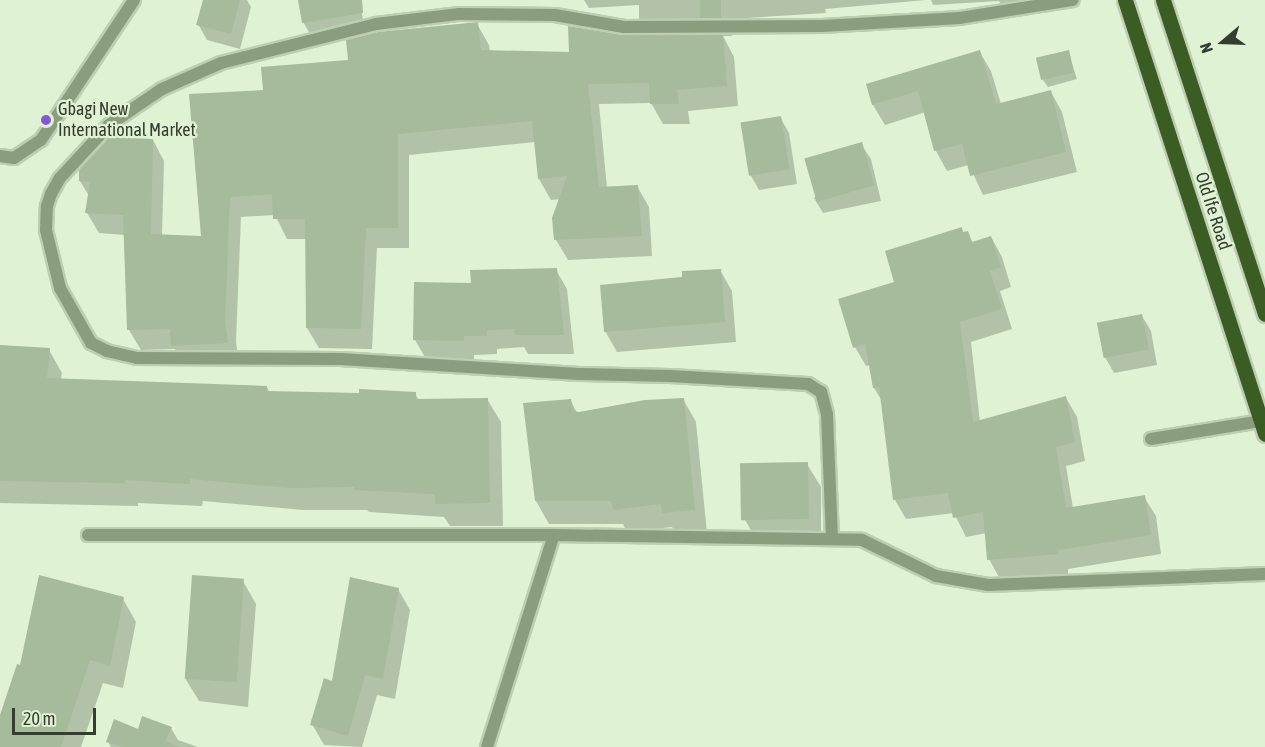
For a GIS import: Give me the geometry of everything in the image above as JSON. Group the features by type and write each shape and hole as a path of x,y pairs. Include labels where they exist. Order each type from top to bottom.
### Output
{"main road":[{"name":"Old Ife Road","path":"1125,0 1263,427"},
{"name":"Old Ife Road","path":"1163,0 1265,314"}],"street":[{"path":"0,156 14,158 40,140 134,0"},
{"path":"832,539 827,414 820,392 808,384 670,376 579,374 340,359 137,358 107,351 91,343 60,288 46,230 47,206 51,194 60,178 109,125 162,89 221,63 376,24 459,14 555,15 624,27 822,26 960,18 1073,0"},
{"path":"1151,439 1263,427"},
{"path":"88,535 554,535 832,539 862,540 936,576 988,585 1265,574"},
{"path":"487,747 554,535"}],"building":[{"path":"203,0 240,0 231,34 196,25"},
{"path":"298,0 362,0 363,13 302,23"},
{"path":"700,0 721,0 721,18 700,18"},
{"path":"478,22 481,50 569,52 568,26 624,35 723,35 727,86 677,90 679,104 650,104 649,83 588,84 599,187 638,185 642,236 554,240 552,218 567,176 538,179 532,121 398,134 398,228 366,228 361,329 306,328 305,219 273,219 272,194 230,197 225,321 228,343 171,346 170,329 127,330 123,215 85,213 90,182 79,181 79,169 109,137 153,139 151,234 201,236 189,94 263,90 261,67 348,60 346,40 378,32"},
{"path":"980,50 996,104 1051,90 1066,152 970,176 962,144 934,151 918,91 872,105 866,84"},
{"path":"1069,50 1074,72 1041,80 1036,58"},
{"path":"781,116 789,169 749,176 741,122"},
{"path":"862,142 874,185 817,202 804,159"},
{"path":"962,227 963,232 968,231 972,242 991,236 1001,267 990,271 1002,309 960,322 973,422 1066,396 1075,442 1056,447 1066,508 1145,495 1151,535 1058,550 1058,554 987,560 983,512 953,518 948,493 893,500 879,387 873,388 865,344 853,348 838,299 894,282 885,251"},
{"path":"557,268 564,335 515,335 514,329 487,330 487,336 464,336 464,341 413,340 414,282 471,283 470,270"},
{"path":"721,269 725,322 604,332 600,285 682,277 682,271"},
{"path":"1142,314 1149,349 1104,358 1097,323"},
{"path":"0,345 50,348 47,378 267,386 267,391 359,393 359,389 416,392 416,399 488,398 490,503 435,504 435,494 354,490 354,487 289,488 190,479 190,484 125,480 125,483 0,481"},
{"path":"684,398 695,510 662,513 661,504 613,510 611,501 535,501 523,403 571,399 573,411 579,412 645,400"},
{"path":"808,462 809,519 741,520 740,463"},
{"path":"39,575 124,597 110,666 90,660 61,747 0,747 0,715 17,664 20,665"},
{"path":"192,575 244,579 237,682 185,679"},
{"path":"350,577 399,588 383,679 365,675 348,736 310,725 324,678 332,681"},
{"path":"142,716 172,727 165,741 180,747 124,747 106,742 114,719 138,729"}],"place":[{"name":"Gbagi New International Market","path":"46,120"}]}
